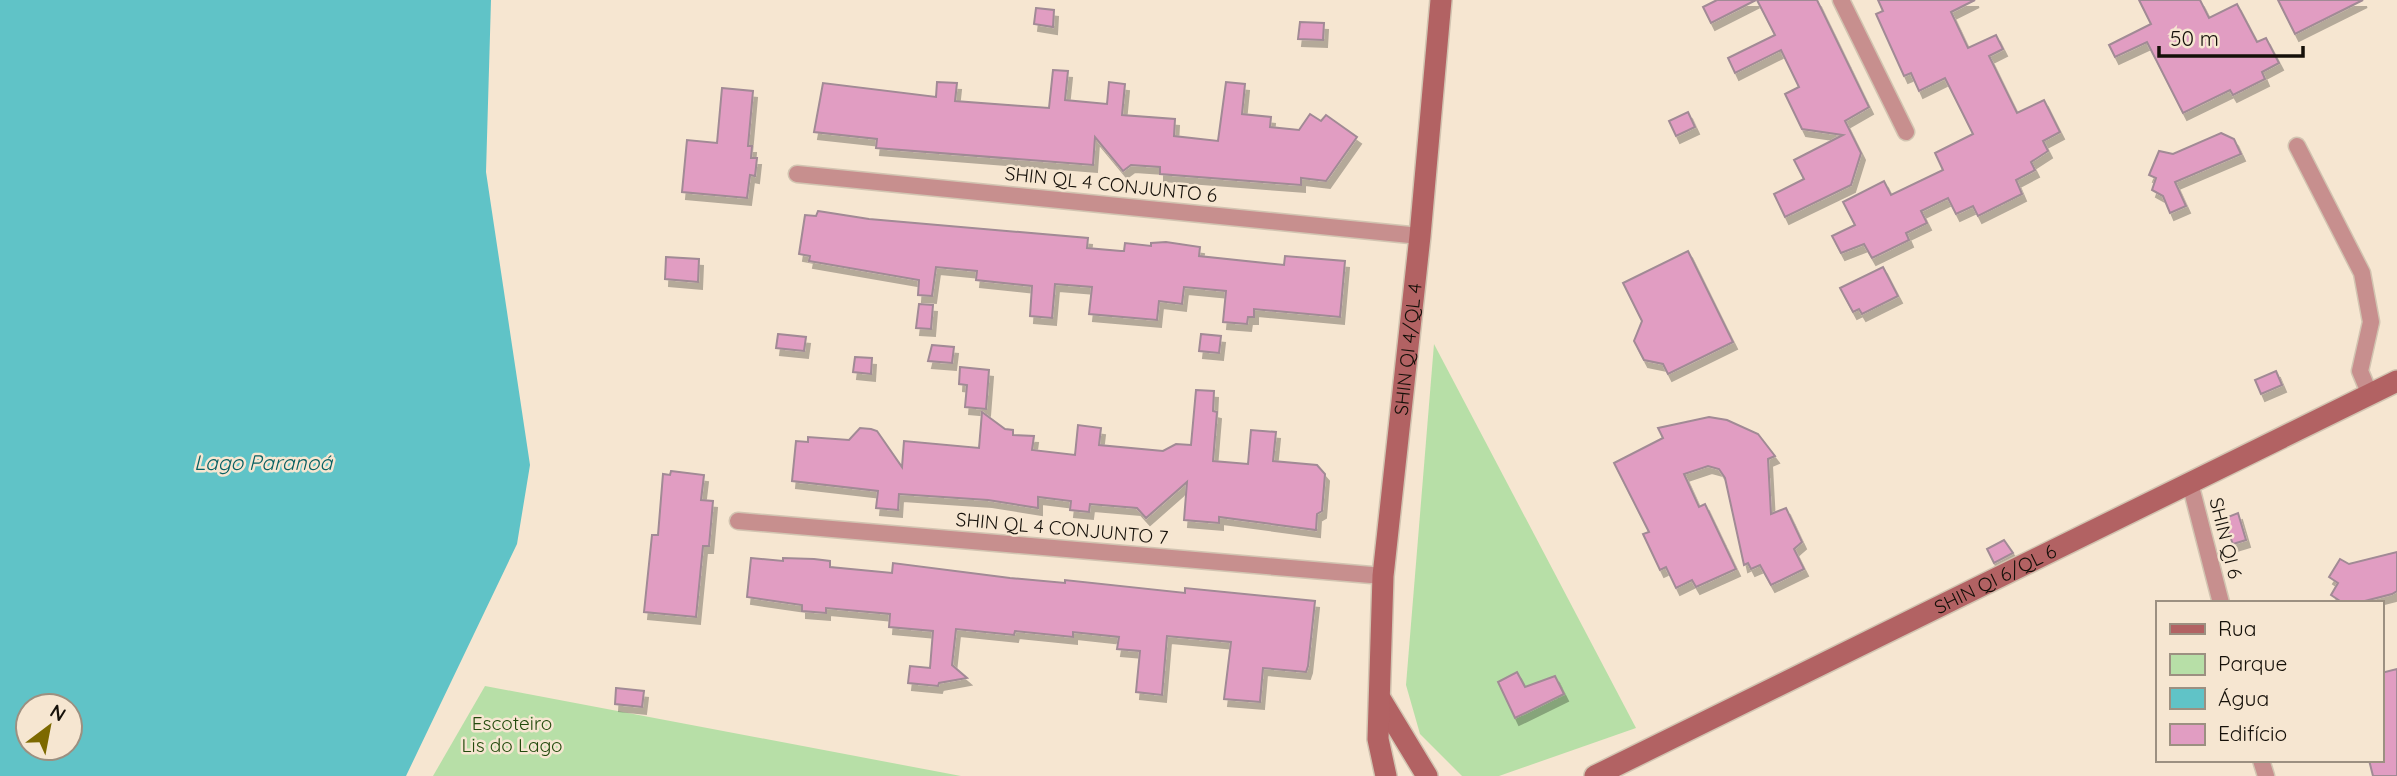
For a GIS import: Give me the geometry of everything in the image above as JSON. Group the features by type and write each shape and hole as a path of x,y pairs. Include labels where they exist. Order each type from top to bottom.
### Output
{"street":[{"name":"SHIN QI 4/QL 4","path":"1386,776 1378,739 1383,576 1420,236 1441,0"},
{"path":"1841,0 1906,132"},
{"path":"2297,146 2362,273 2371,322 2360,371 2370,394"},
{"name":"SHIN QL 4 CONJUNTO 6","path":"797,174 1420,236"},
{"name":"SHIN QI 6/QL 6","path":"1595,776 2397,381"},
{"name":"SHIN QI 6","path":"2190,483 2220,601"},
{"name":"SHIN QL 4 CONJUNTO 7","path":"738,521 1383,576"},
{"path":"1380,698 1427,776"}],"green space":[{"path":"1434,344 1636,728 1499,776 1462,776 1420,734 1406,685"},
{"name":"Escoteiro Lis do Lago","path":"485,686 961,776 433,776"}],"water":[{"name":"Lago Paranoá","path":"0,0 491,0 486,172 530,465 517,544 406,776 0,776"}],"building":[{"path":"1717,0 1756,0 1711,23 1703,7"},
{"path":"1757,0 1817,0 1869,107 1845,121 1861,153 1851,185 1785,217 1774,194 1804,179 1794,160 1843,135 1802,129 1785,94 1799,87 1781,50 1735,73 1728,58 1775,35"},
{"path":"1878,0 1975,0 1951,12 1968,48 1996,35 2003,49 1989,56 2017,113 2044,100 2060,132 2043,141 2048,151 2031,162 2035,170 2016,180 2022,194 1978,216 1973,206 1956,214 1948,198 1921,211 1927,223 1906,233 1909,240 1872,258 1864,244 1841,253 1832,236 1855,225 1843,202 1884,181 1891,195 1943,170 1935,153 1973,134 1945,78 1919,91 1911,73 1904,76 1876,14 1883,11"},
{"path":"2139,0 2200,0 2209,18 2237,4 2257,42 2266,38 2279,63 2262,72 2265,79 2233,95 2230,90 2183,113 2147,42 2115,57 2109,45 2151,24"},
{"path":"2278,0 2363,0 2295,34"},
{"path":"1036,8 1054,10 1053,27 1034,24"},
{"path":"1300,22 1324,23 1323,40 1298,39"},
{"path":"1053,70 1068,71 1065,100 1107,104 1109,82 1125,84 1122,115 1175,119 1174,136 1218,141 1226,82 1245,84 1242,114 1271,117 1270,127 1299,130 1310,114 1321,121 1326,115 1357,137 1326,181 1301,178 1301,185 1160,174 1160,167 1131,165 1123,171 1095,137 1093,165 876,148 877,139 814,132 823,83 936,97 937,82 957,83 955,101 1049,108"},
{"path":"722,88 753,91 748,146 752,146 751,158 757,158 755,176 750,175 747,198 682,192 687,140 717,143"},
{"path":"1688,112 1695,127 1676,136 1669,121"},
{"path":"2221,133 2234,139 2241,154 2175,182 2186,206 2170,213 2163,196 2152,190 2156,178 2149,175 2159,151 2173,154"},
{"path":"818,211 869,219 1088,238 1087,248 1124,251 1125,243 1151,246 1151,243 1166,242 1200,247 1199,256 1284,265 1285,256 1345,261 1340,317 1254,309 1254,317 1248,317 1247,324 1223,322 1226,291 1184,287 1182,304 1159,301 1157,320 1089,314 1092,287 1055,284 1052,318 1030,316 1032,286 976,280 977,271 936,267 932,296 918,295 919,280 809,261 810,256 799,254 805,215 816,216"},
{"path":"1688,251 1733,342 1668,374 1663,364 1644,360 1634,341 1642,321 1623,283"},
{"path":"666,257 699,259 698,282 665,279"},
{"path":"1883,267 1898,296 1862,314 1859,309 1853,312 1840,288"},
{"path":"919,304 933,305 931,329 916,328"},
{"path":"778,334 806,337 804,351 776,348"},
{"path":"1201,334 1221,336 1219,353 1199,351"},
{"path":"932,345 954,347 952,363 928,361"},
{"path":"855,357 872,358 871,374 853,372"},
{"path":"960,367 989,370 986,409 965,407 967,385 959,384"},
{"path":"2276,371 2282,385 2261,394 2255,380"},
{"path":"1196,390 1214,391 1213,411 1217,412 1213,461 1248,464 1251,430 1276,432 1273,461 1317,465 1325,474 1322,511 1317,514 1316,530 1219,517 1219,523 1184,520 1187,482 1146,518 1137,508 1090,504 1089,512 1070,510 1071,501 1038,497 1038,508 988,500 899,494 898,510 876,508 878,491 792,481 796,441 808,442 808,437 849,440 860,428 871,429 877,431 902,467 904,441 979,448 982,412 1005,429 1013,430 1013,435 1034,436 1032,450 1075,455 1078,425 1101,428 1099,445 1163,451 1176,444 1191,445"},
{"path":"1709,417 1727,420 1758,434 1775,456 1768,459 1771,514 1786,508 1802,542 1794,549 1804,569 1771,585 1760,565 1751,569 1748,563 1744,565 1725,478 1719,469 1708,466 1684,474 1699,507 1705,504 1736,569 1696,587 1692,580 1676,588 1666,567 1660,570 1643,534 1649,532 1614,463 1663,438 1658,428"},
{"path":"671,471 704,475 701,500 713,501 709,546 703,546 696,617 644,612 652,535 658,535 663,474 670,475"},
{"path":"2238,513 2246,540 2233,544 2223,519"},
{"path":"2004,540 2013,553 1994,563 1987,549"},
{"path":"2397,552 2397,591 2365,601 2340,601 2331,595 2338,583 2329,577 2340,559 2349,564"},
{"path":"751,558 783,561 783,558 814,559 830,561 830,567 892,573 893,563 1065,583 1065,580 1185,593 1185,588 1315,601 1308,666 1306,672 1263,668 1260,702 1224,699 1231,642 1167,636 1162,695 1136,692 1140,651 1117,649 1119,637 1073,632 1073,637 1015,631 1014,635 956,629 952,665 967,678 939,683 938,686 908,683 910,666 930,668 933,631 889,627 890,614 826,608 826,613 802,611 802,605 747,597"},
{"path":"2397,669 2397,776 2373,776 2370,762 2383,762 2383,672"},
{"path":"1517,672 1525,687 1555,676 1564,694 1515,718 1498,682"},
{"path":"616,688 644,691 642,707 615,704"}]}
